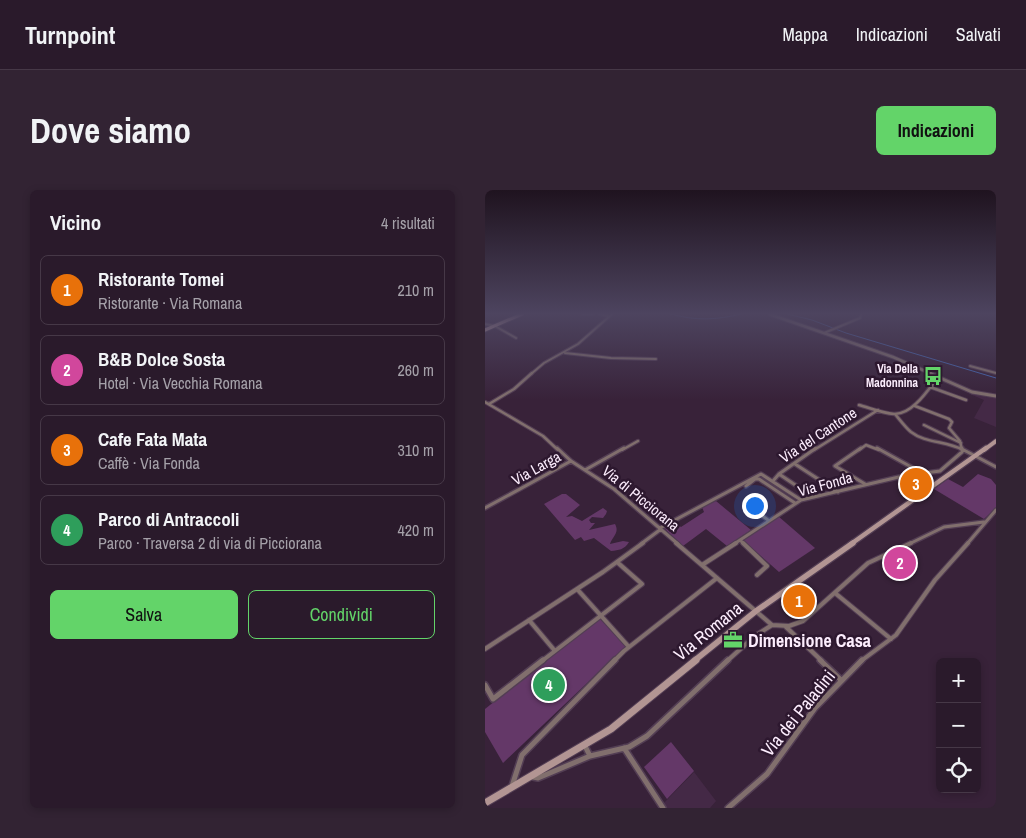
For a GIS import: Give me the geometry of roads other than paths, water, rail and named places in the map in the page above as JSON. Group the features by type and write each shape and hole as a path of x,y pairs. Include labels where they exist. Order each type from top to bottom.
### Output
{"main road":[{"name":"Via Romana","path":"485,803 582,748 616,725 757,612 996,441"}],"street":[{"path":"486,403 514,389 538,367 580,343"},
{"path":"852,343 893,357 972,392 995,396"},
{"path":"564,353 611,358 656,359"},
{"path":"970,366 996,373"},
{"path":"938,377 915,406 895,414 910,431 920,437 949,443 996,467"},
{"path":"930,386 966,400"},
{"name":"Via di Picciorana","path":"486,403 543,436 571,461 613,488 772,625"},
{"name":"Via del Cantone","path":"859,405 895,414"},
{"path":"915,406 951,421 949,428 962,443 963,450"},
{"name":"Via del Cantone","path":"773,481 779,474 825,442 878,410"},
{"path":"923,425 962,443"},
{"path":"585,470 639,441"},
{"path":"865,484 835,466 866,445 872,446 923,473"},
{"name":"Via Fonda","path":"702,565 801,500 865,484 943,469 963,450"},
{"name":"Via Larga","path":"485,508 571,461"},
{"path":"795,464 839,492"},
{"name":"Via del Cantone","path":"485,649 617,562 661,529 701,504 728,492 753,476 761,474 801,500"},
{"path":"779,474 814,498"},
{"path":"746,486 755,479 759,479 795,503"},
{"path":"746,504 768,520"},
{"name":"Via dei Paladini","path":"729,808 767,774 815,708 841,680 861,661 891,639 908,619 935,580 996,510"},
{"path":"531,776 538,778 591,756 636,744 647,736 745,644 772,625 785,626 803,621 868,563 948,525 984,522"},
{"path":"740,540 767,566 757,575"},
{"path":"485,685 493,699 642,584 617,562"},
{"path":"511,788 522,755 542,733 629,647 717,578"},
{"path":"577,589 629,647"},
{"path":"835,593 891,639"},
{"path":"529,620 555,652"},
{"path":"785,626 841,680"},
{"path":"583,759 580,756 582,748 591,756"},
{"path":"624,748 663,808"}],"waterway":[{"path":"879,343 996,378"}],"place":[{"name":"Via Della Madonnina","path":"933,376"},
{"name":"Cafe Fata Mata","path":"916,484"},
{"name":"B&B Dolce Sosta","path":"900,563"},
{"name":"Ristorante Tomei","path":"799,601"},
{"name":"Dimensione Casa","path":"733,640"},
{"name":"Parco di Antraccoli","path":"549,685"}]}
